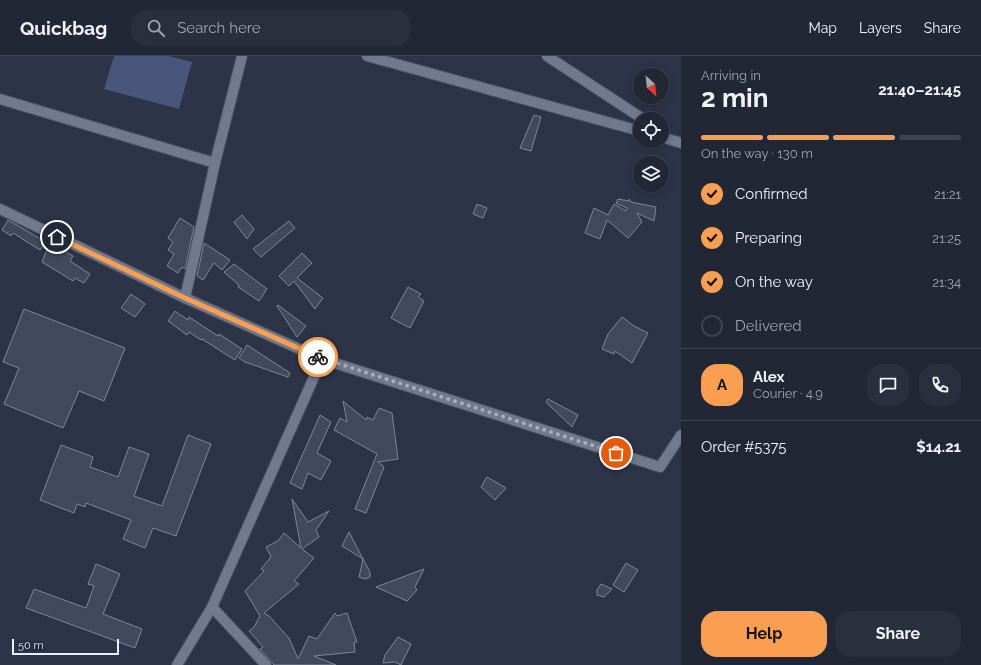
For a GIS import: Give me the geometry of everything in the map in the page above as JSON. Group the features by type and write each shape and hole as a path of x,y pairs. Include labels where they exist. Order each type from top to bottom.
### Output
{"street":[{"path":"185,298 215,163 242,56"},
{"path":"367,56 633,129"},
{"path":"547,56 633,112"},
{"path":"0,100 215,163"},
{"path":"669,136 679,142"},
{"path":"669,139 679,142"},
{"path":"0,209 185,298 322,359 660,467 681,434"},
{"path":"177,665 212,607 322,359"},
{"path":"212,607 266,665"}],"shaded area":[{"path":"114,56 169,56 192,62 179,109 104,89"}],"building":[{"path":"534,115 541,117 531,151 520,148"},
{"path":"618,199 629,201 629,199 631,202 656,207 654,221 637,213 642,222 628,238 607,220 600,239 585,233 594,208 608,215 614,204 626,211 627,208 616,203"},
{"path":"477,204 487,208 483,218 473,214"},
{"path":"242,215 254,229 247,239 234,222"},
{"path":"180,218 194,227 185,269 182,267 178,273 167,266 174,254 168,250 173,242 168,238"},
{"path":"8,220 46,242 40,250 13,233 11,236 2,230"},
{"path":"289,221 295,228 261,257 253,249"},
{"path":"50,242 73,256 70,261 90,274 84,283 75,278 73,281 42,262"},
{"path":"204,243 230,260 222,270 214,263 203,280 197,276"},
{"path":"302,253 312,263 297,278 323,298 315,309 294,281 289,286 279,276"},
{"path":"234,264 267,289 259,301 238,287 239,285 224,272"},
{"path":"408,287 421,294 418,297 424,301 410,328 391,318"},
{"path":"131,294 145,304 135,317 121,308"},
{"path":"278,305 306,326 297,337 277,306"},
{"path":"24,309 125,348 104,401 79,391 63,428 4,404 19,368 3,362"},
{"path":"175,311 188,320 189,317 218,336 219,334 242,349 235,360 189,332 187,335 168,321"},
{"path":"622,317 634,326 648,333 632,363 615,351 614,354 602,349 608,334"},
{"path":"247,345 290,373 288,377 245,362 239,358"},
{"path":"548,399 578,415 572,427 546,402"},
{"path":"343,401 366,420 367,417 373,420 379,408 392,413 398,459 378,462 384,467 366,513 355,509 377,454 334,430 340,418 347,422"},
{"path":"320,415 331,422 317,453 331,461 321,480 308,473 302,489 290,483"},
{"path":"188,435 211,444 176,536 153,528 145,548 123,539 131,520 86,503 85,507 77,504 74,513 40,500 61,445 93,457 90,467 118,477 129,447 149,454 134,496 162,506"},
{"path":"487,477 506,488 495,500 481,487"},
{"path":"292,499 308,522 329,511 316,530 319,537 302,549 314,558 294,581 299,584 264,613 269,616 289,638 298,659 309,636 317,639 335,613 337,616 347,613 357,642 354,642 355,652 314,656 336,665 274,665 260,649 263,647 249,631 254,627 260,616 245,591 264,571 261,569 271,557 266,547 278,541 284,533 301,548"},
{"path":"349,532 363,559 342,546"},
{"path":"363,559 370,572 370,577 365,579 359,577"},
{"path":"626,563 638,570 624,592 613,585"},
{"path":"96,564 120,574 103,614 142,629 135,648 26,608 34,589 86,608 94,586 88,584"},
{"path":"424,569 415,587 417,590 407,601 376,587"},
{"path":"601,584 612,589 604,597 597,595 597,590"},
{"path":"398,637 411,644 401,665 395,662 383,663 385,655"}],"way so far":[{"path":"318,357 616,453"}],"route":[{"path":"57,237 185,298 318,357"}]}
